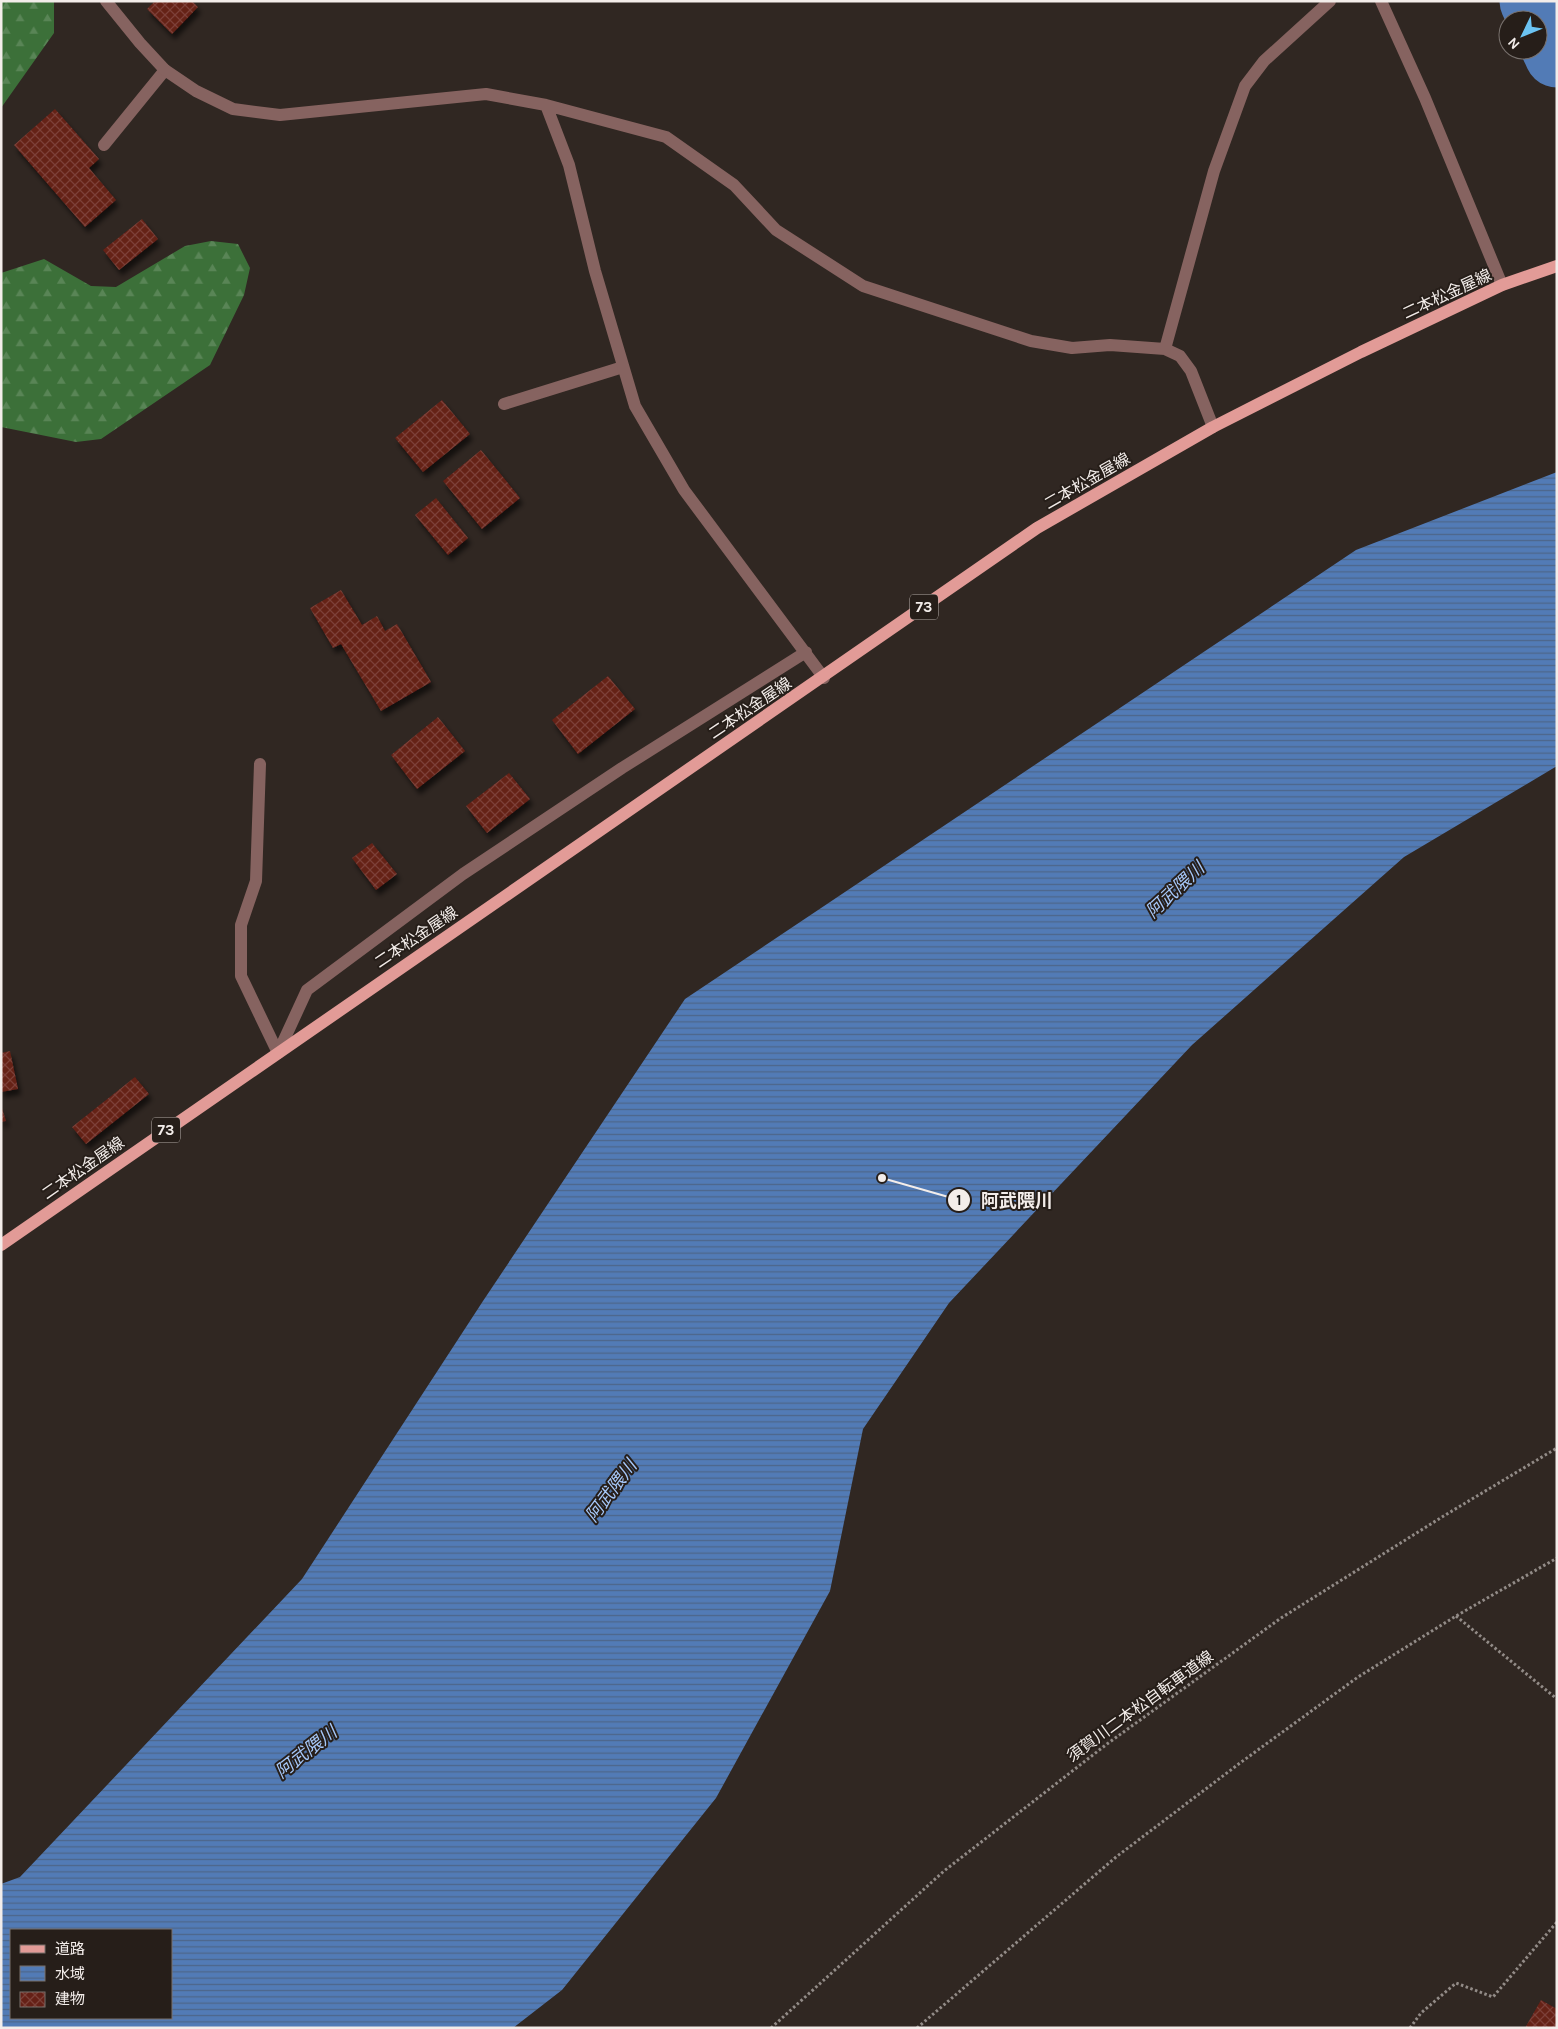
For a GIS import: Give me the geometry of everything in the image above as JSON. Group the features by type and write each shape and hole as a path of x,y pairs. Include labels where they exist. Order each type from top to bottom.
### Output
{"main road":[{"name":"二本松金屋線","path":"1,1245 824,678 1037,528 1213,427 1361,352 1502,285 1557,266"}],"street":[{"path":"106,1 165,70 196,91 233,109 280,114 486,94 546,105 666,137 734,185 776,230 863,286 1031,341 1072,348 1110,346 1165,349 1180,356 1191,371 1213,427"},
{"path":"1165,349 1214,172 1245,86 1264,60 1330,1"},
{"path":"1381,1 1425,98 1502,285"},
{"path":"104,145 165,70"},
{"path":"546,105 569,165 595,271 635,406 684,490 824,678"},
{"path":"504,404 623,367"},
{"path":"278,1053 307,990 463,874 622,768 806,652"},
{"path":"260,764 256,881 241,925 241,976 278,1053"}],"path":[{"name":"須賀川二本松自転車道線","path":"771,2028 944,1871 1107,1744 1281,1618 1442,1517 1557,1448"},
{"path":"917,2028 1116,1857 1358,1677 1456,1616 1557,1558"},
{"path":"1456,1616 1557,1699"},
{"path":"1410,2028 1421,2013 1456,1983 1493,1997 1557,1922"}],"green space":[{"path":"1,1 54,1 54,33 1,108"},
{"path":"211,241 238,244 250,268 244,295 210,365 101,439 76,442 1,427 1,273 44,259 91,286 116,287 185,246"}],"water":[{"path":"1557,472 1557,766 1404,857 1192,1045 949,1303 863,1429 830,1591 716,1798 562,1990 513,2028 1,2028 1,1884 20,1877 302,1579 483,1301 685,999 1356,550"}],"building":[{"path":"155,1 192,1 198,7 172,34 147,9"},
{"path":"55,109 99,159 89,168 116,200 85,227 14,145"},
{"path":"142,219 158,239 119,270 103,250"},
{"path":"442,400 470,434 423,472 395,438"},
{"path":"481,450 520,498 482,529 443,481"},
{"path":"436,498 468,538 448,555 415,515"},
{"path":"341,590 362,625 377,616 385,631 397,624 431,682 381,711 341,644 333,648 310,608"},
{"path":"608,676 635,709 578,754 552,720"},
{"path":"438,717 465,751 417,789 391,755"},
{"path":"509,773 530,799 487,833 466,806"},
{"path":"372,843 397,874 376,890 352,858"},
{"path":"10,1051 18,1089 1,1092 1,1053"},
{"path":"135,1077 149,1094 86,1144 72,1127"},
{"path":"1,1105 6,1121 1,1122"},
{"path":"1541,2000 1557,2009 1557,2028 1525,2028"}],"waterway":[{"path":"1532,1 1557,55"}],"place":[{"name":"阿武隈川","path":"882,1178"}]}
